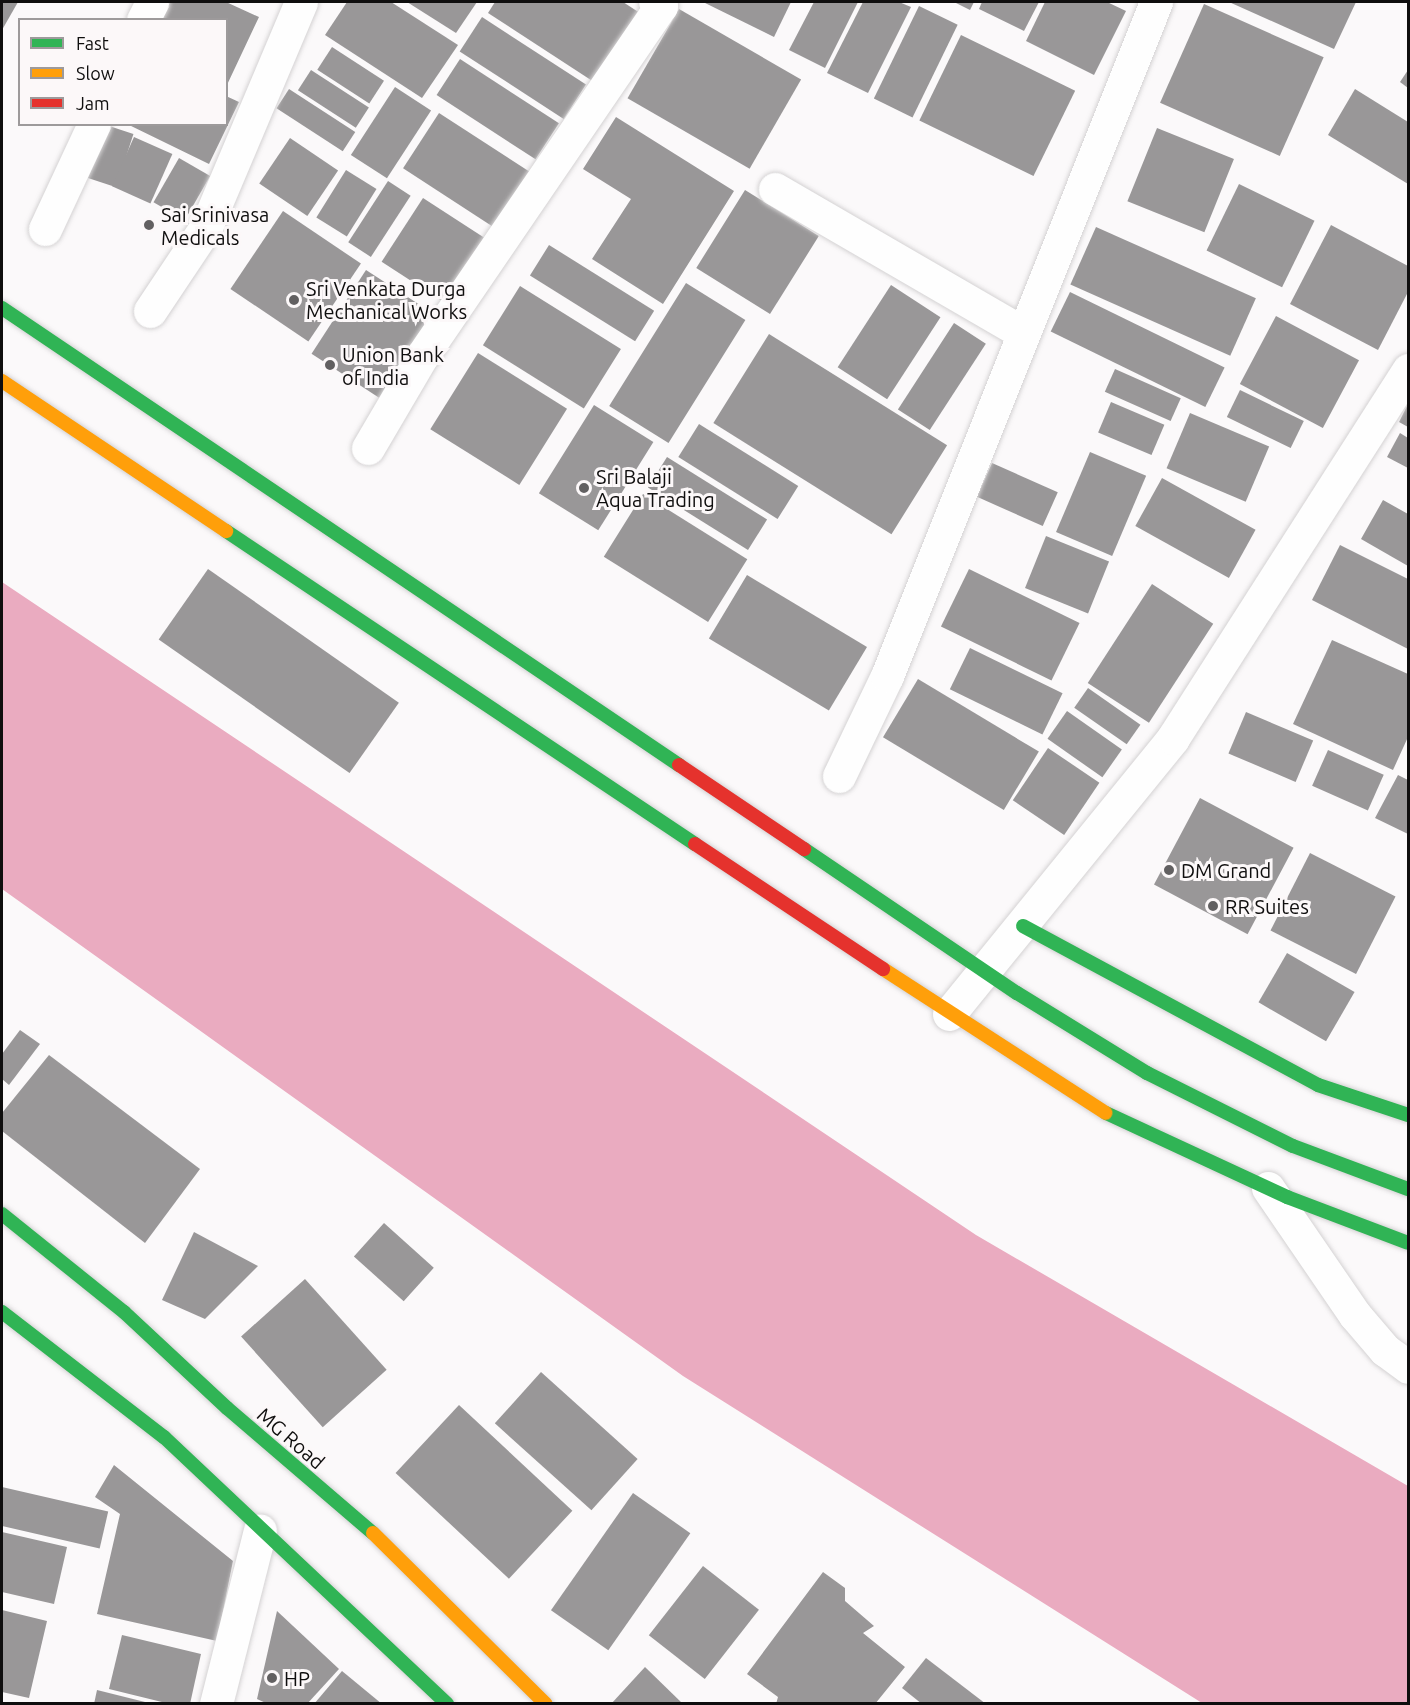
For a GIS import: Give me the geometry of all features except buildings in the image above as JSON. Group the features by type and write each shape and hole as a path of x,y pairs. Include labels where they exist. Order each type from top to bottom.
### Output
{"main road":[{"path":"2,308 986,972 1147,1073 1293,1146 1408,1189"},
{"path":"2,381 949,1014 1104,1112 1268,1188 1408,1243"},
{"path":"1023,926 1318,1085 1408,1115"},
{"name":"MG Road","path":"2,1214 124,1312 227,1408 383,1542 546,1704"},
{"path":"2,1312 164,1437 447,1704"}],"street":[{"path":"144,18 152,2"},
{"path":"150,311 206,227 301,2"},
{"path":"839,776 887,676 1156,2"},
{"path":"368,448 422,356 660,3"},
{"path":"45,229 93,126"},
{"path":"775,189 1023,333"},
{"path":"949,1014 986,972 1173,738 1408,370"},
{"path":"1268,1188 1355,1315 1385,1350 1408,1367"},
{"path":"216,1704 260,1530"}],"shaded area":[{"path":"2,582 976,1235 1408,1486 1408,1703 1202,1703 683,1376 2,889"}],"traffic: fast":[{"path":"2,308 679,765"},
{"path":"226,531 695,844"},
{"path":"804,849 1017,993 1147,1073 1293,1146 1408,1189"},
{"path":"1023,926 1318,1085 1408,1115"},
{"path":"1106,1113 1287,1197 1408,1243"},
{"path":"2,1214 124,1312 227,1408 373,1533"},
{"path":"2,1312 164,1437 447,1704"}],"traffic: slow":[{"path":"2,381 226,531"},
{"path":"883,969 1106,1113"},
{"path":"373,1533 546,1704"}],"traffic: jam":[{"path":"679,765 804,849"},
{"path":"695,844 883,969"}],"place":[{"name":"Sai Srinivasa Medicals","path":"149,225"},
{"name":"Sri Venkata Durga Mechanical Works","path":"294,300"},
{"name":"Union Bank of India","path":"330,365"},
{"name":"Sri Balaji Aqua Trading","path":"584,488"},
{"name":"DM Grand","path":"1169,870"},
{"name":"RR Suites","path":"1213,906"},
{"name":"HP","path":"272,1678"}]}
